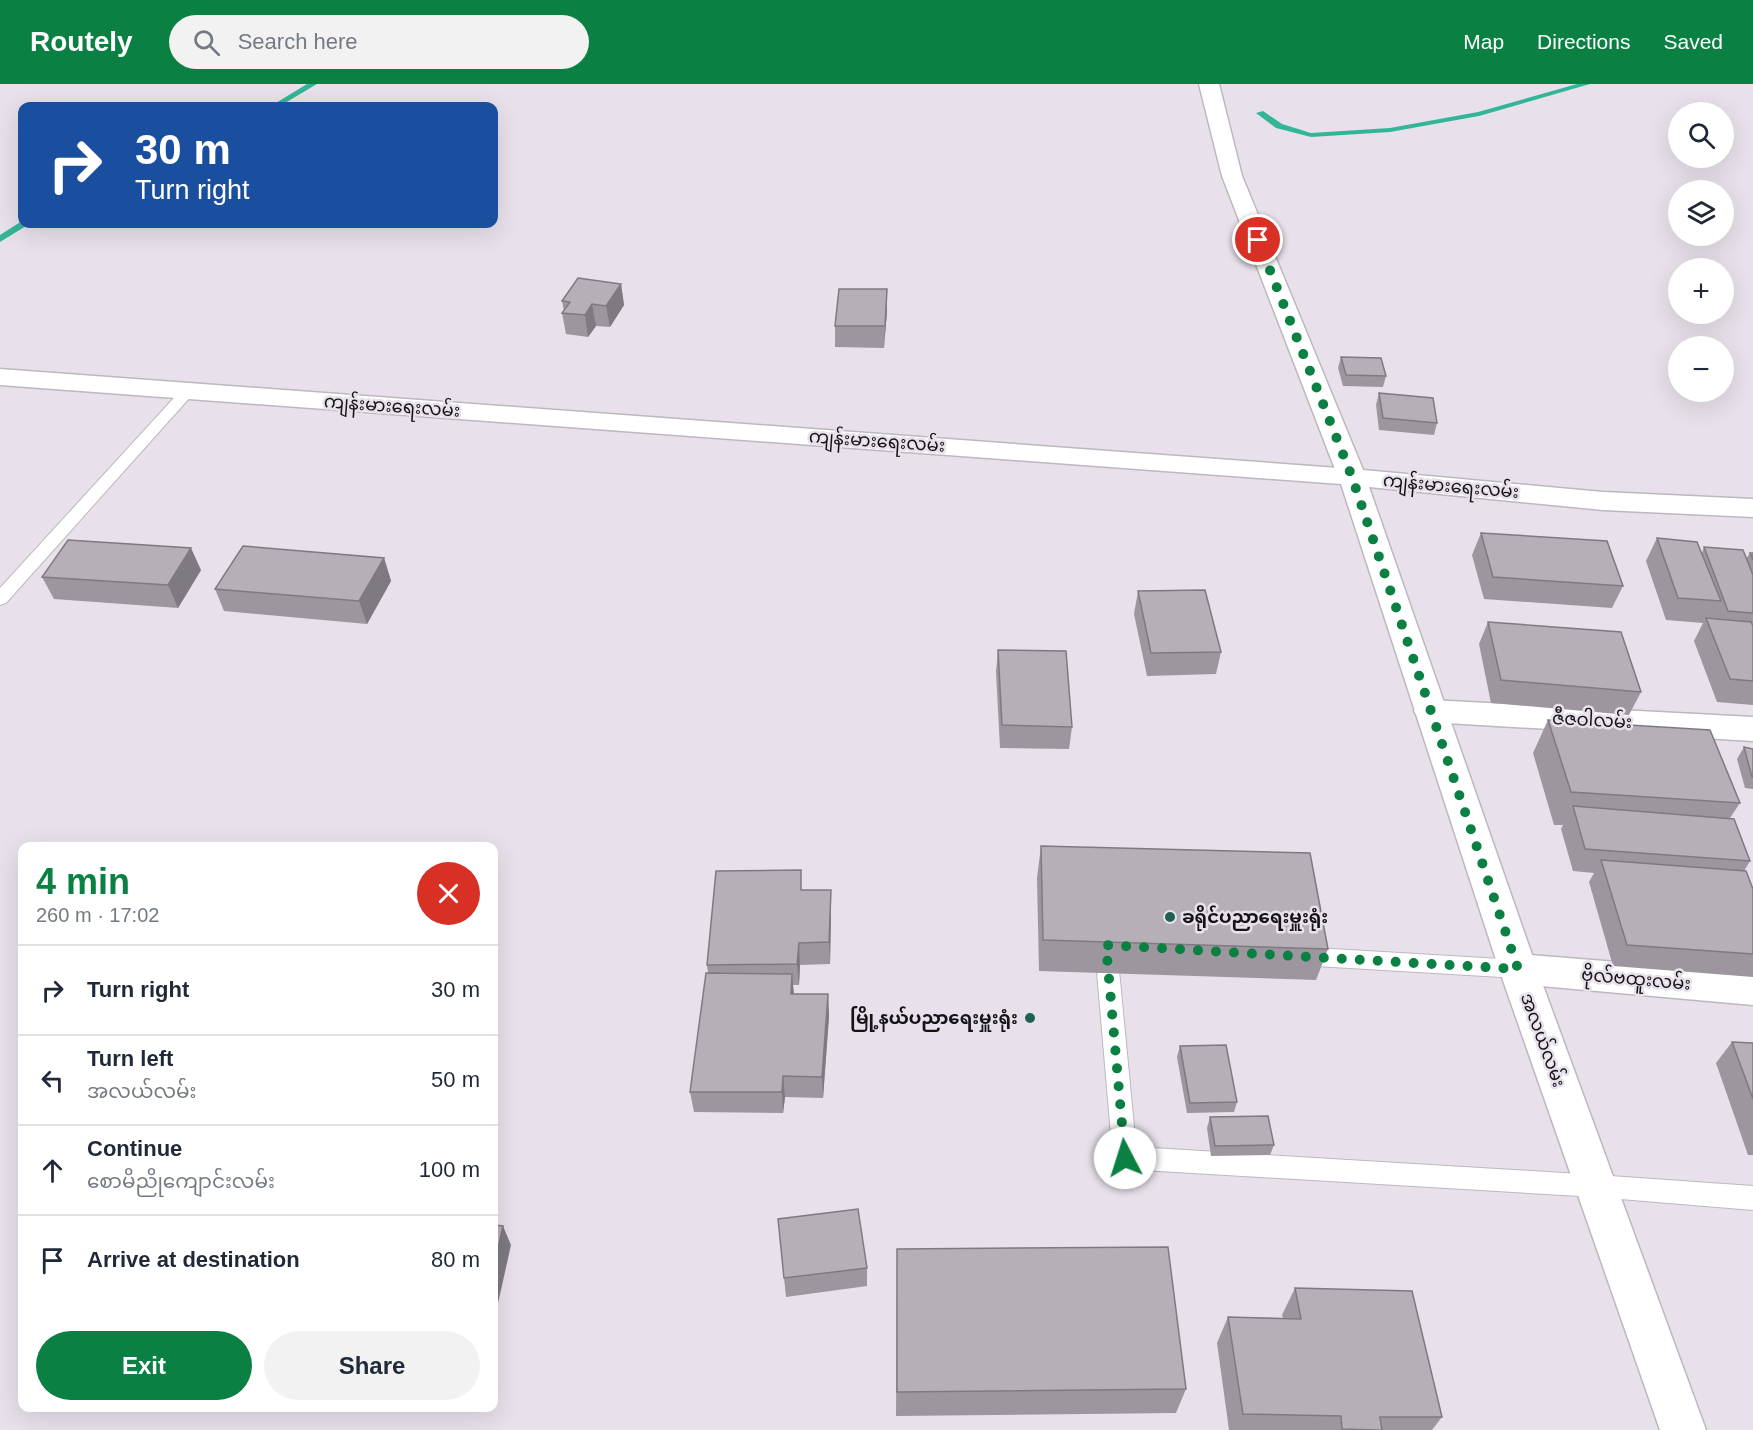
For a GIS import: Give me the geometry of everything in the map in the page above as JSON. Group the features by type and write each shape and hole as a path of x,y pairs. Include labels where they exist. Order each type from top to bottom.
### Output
{"street":[{"name":"အလယ်လမ်း","path":"1209,84 1232,176 1352,477 1518,969 1683,1430"},
{"name":"ကျန်းမားရေးလမ်း","path":"0,377 1352,477 1603,501 1753,508"},
{"name":"ဇီဇဝါလမ်း","path":"1430,711 1753,729"},
{"name":"ဗိုလ်ဗထူးလမ်း","path":"1518,969 1753,989"}],"lane":[{"path":"0,599 188,391"},
{"path":"1130,946 1106,945 1125,1158 1596,1186 1753,1198"},
{"path":"1282,955 1518,969"}],"building":[{"path":"578,278 621,284 606,306 592,304 585,315 562,313 570,302 562,301"},
{"path":"839,289 887,289 885,326 835,326"},
{"path":"1341,357 1381,358 1386,376 1346,375"},
{"path":"1379,393 1433,398 1437,423 1383,418"},
{"path":"1481,533 1607,541 1623,586 1493,577"},
{"path":"1657,538 1697,542 1721,601 1678,598"},
{"path":"68,540 191,548 168,585 42,577"},
{"path":"243,546 384,558 359,601 215,589"},
{"path":"1704,547 1743,550 1753,575 1753,613 1728,611"},
{"path":"1205,590 1221,652 1151,653 1138,591"},
{"path":"1706,618 1751,622 1753,626 1753,681 1730,679"},
{"path":"1488,622 1621,632 1641,692 1501,680"},
{"path":"998,650 1066,651 1072,727 1002,725"},
{"path":"1548,720 1710,730 1740,803 1571,792"},
{"path":"1744,747 1753,749 1753,777 1752,777"},
{"path":"1573,806 1734,819 1750,861 1585,849"},
{"path":"1041,846 1310,853 1328,949 1043,940"},
{"path":"1601,860 1746,871 1753,889 1753,954 1627,945"},
{"path":"801,870 801,890 831,890 829,942 799,943 797,964 707,965 716,871"},
{"path":"706,973 792,974 791,994 828,994 822,1077 783,1076 782,1092 690,1092"},
{"path":"1732,1042 1753,1043 1753,1099"},
{"path":"1226,1045 1237,1102 1190,1103 1180,1046"},
{"path":"1268,1116 1274,1145 1215,1146 1210,1117"},
{"path":"858,1209 867,1268 784,1278 778,1219"},
{"path":"498,1225 503,1226 498,1248"},
{"path":"1168,1247 1186,1389 897,1392 897,1249"},
{"path":"1295,1288 1412,1291 1442,1417 1380,1417 1382,1430 1375,1430 1342,1429 1341,1416 1243,1414 1228,1317 1301,1319"}],"waterway":[{"path":"282,102 313,84"},
{"path":"1260,113 1279,126 1311,135 1390,130 1479,114 1586,84"},
{"path":"0,239 18,227"}],"place":[{"name":"ခရိုင်ပညာရေးမှူးရုံး","path":"1170,917"},
{"name":"မြို့နယ်ပညာရေးမှူးရုံး","path":"1030,1018"}],"route":[{"path":"1125,1158 1106,945 1518,969 1352,477 1258,240"}]}
